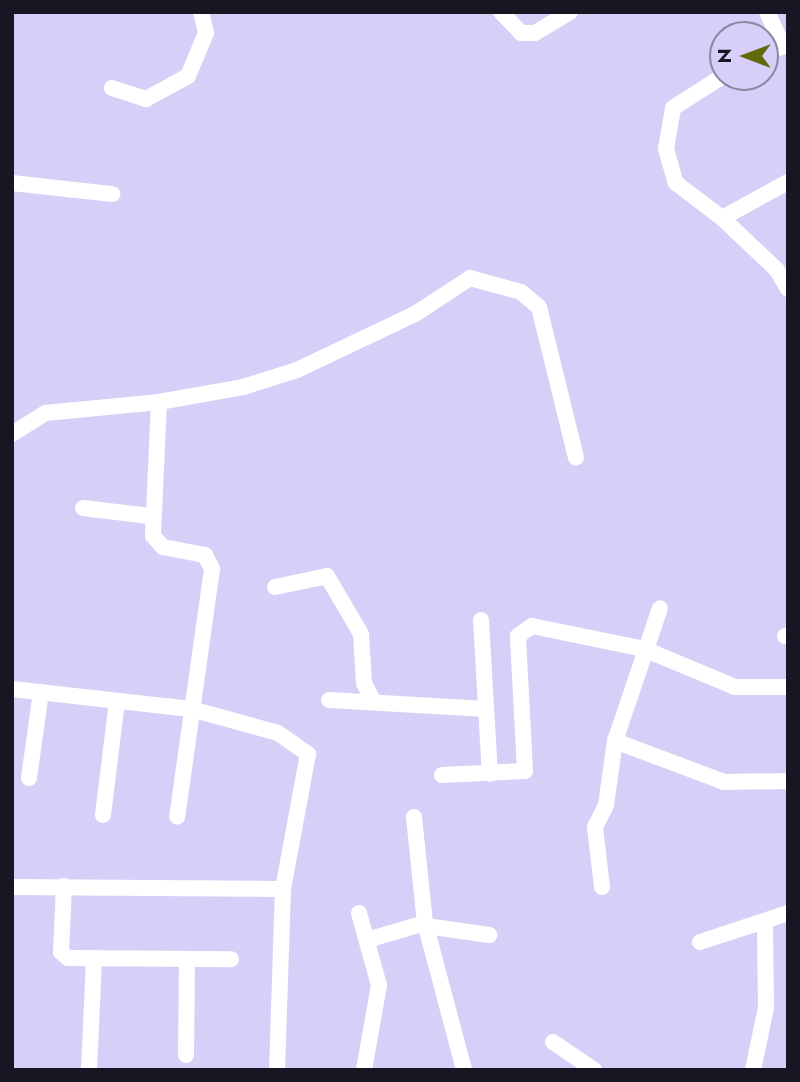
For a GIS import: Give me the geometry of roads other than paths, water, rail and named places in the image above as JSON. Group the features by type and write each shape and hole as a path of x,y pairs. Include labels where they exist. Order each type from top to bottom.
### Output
{"street":[{"path":"112,88 146,99 188,76 206,33 201,12"},
{"path":"500,12 521,33 535,33 570,12"},
{"path":"767,12 785,45"},
{"path":"709,84 678,102 666,149 676,183 722,218 777,270 788,289"},
{"path":"722,218 788,182"},
{"path":"12,183 112,194"},
{"path":"12,434 45,412 159,402 243,387 297,370 415,314 470,278 521,292 539,307 576,458"},
{"path":"159,402 150,516 153,536 163,547 210,561 177,817"},
{"path":"83,508 150,516"},
{"path":"275,587 327,576 361,634 364,683 373,701"},
{"path":"602,887 595,827 606,805 615,741 660,608"},
{"path":"481,620 490,774"},
{"path":"442,775 525,771 520,631 543,623 644,649 735,687 788,687"},
{"path":"12,689 191,709 278,733 308,754 283,889 277,1070"},
{"path":"29,778 41,692"},
{"path":"329,700 486,709"},
{"path":"103,815 117,701"},
{"path":"615,741 724,782 788,782"},
{"path":"414,817 426,924 464,1070"},
{"path":"64,886 61,952 94,959 231,959"},
{"path":"12,887 283,889"},
{"path":"359,913 379,998 364,1070"},
{"path":"700,942 765,923 788,913"},
{"path":"753,1070 766,1008 765,923"},
{"path":"367,940 426,924 489,936"},
{"path":"89,1070 94,959"},
{"path":"186,1055 187,959"},
{"path":"552,1041 594,1070"}]}
